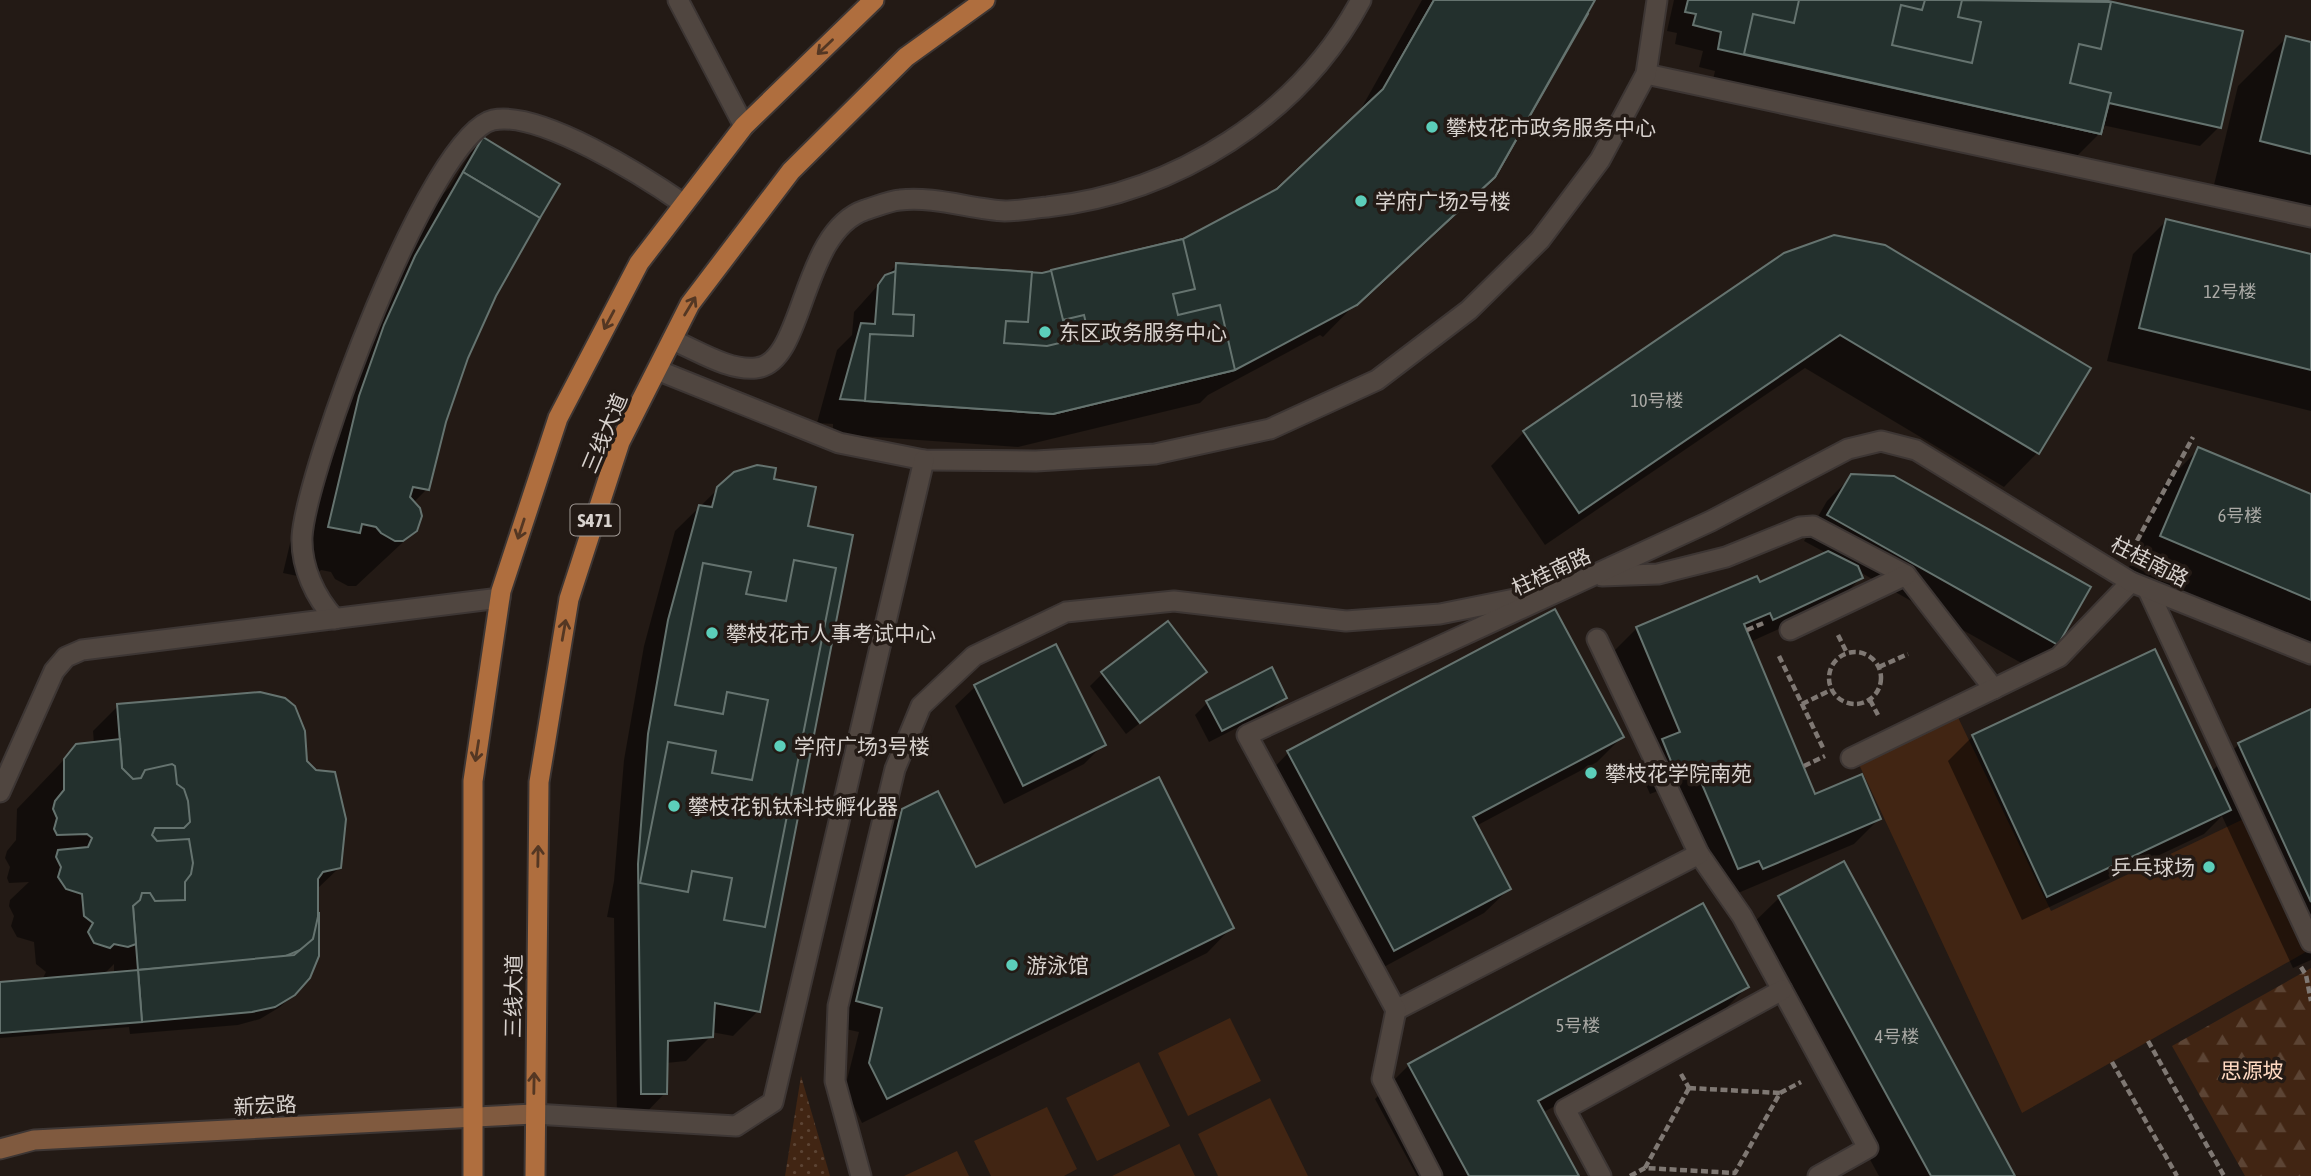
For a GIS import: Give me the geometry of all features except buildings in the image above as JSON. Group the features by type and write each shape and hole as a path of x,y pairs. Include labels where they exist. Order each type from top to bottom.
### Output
{"main road":[{"name":"三线大道","path":"473,1176 472,781 500,598 558,418 639,263 744,126 874,0"},
{"name":"三线大道","path":"535,1176 541,769 569,599 620,442 690,304 791,171 906,57 985,0"},
{"name":"新宏路","path":"0,1149 34,1140 534,1114"}],"lane":[{"path":"678,0 744,126"},
{"path":"672,340 740,368 759,369 776,360 787,344 813,266 833,235 860,211 900,200 1007,211 1087,203 1163,179 1233,142 1295,89 1347,25 1361,0"},
{"path":"657,370 839,443 924,460 1036,461 1155,454 1270,429 1377,380 1469,310 1540,240 1600,160 1646,74 1657,0"},
{"path":"1646,74 2311,217"},
{"path":"335,619 316,592 303,555 302,536 310,495 337,409 379,299 415,223 469,135 491,121 507,119 532,125 607,155 684,204"},
{"name":"柱桂南路","path":"1396,1010 1247,735 1711,521 1848,449 1881,441 1916,450 2133,582 2311,654"},
{"path":"534,1114 736,1126 773,1102 924,460"},
{"path":"1594,576 1658,574 1726,557 1800,527 1813,526 1906,575 1994,689"},
{"path":"1790,630 1906,575"},
{"path":"1851,758 2059,657 2133,582 2311,942"},
{"path":"861,1176 835,1081 838,1006 895,769 920,706 974,656 1066,612 1174,601 1346,621 1440,614 1570,587"},
{"path":"0,792 54,671 66,657 82,650 500,598"},
{"path":"1597,639 1699,855 1742,916 1868,1148 1818,1176"},
{"path":"1432,1176 1382,1079 1396,1010 1699,855"},
{"path":"1601,1176 1564,1109 1783,990"}],"path":[{"path":"2133,582 2193,437"},
{"path":"1790,630 1771,640 1832,766 1851,758"},
{"path":"1847,653 1862,653 1879,667 1881,685 1870,700 1853,705 1836,698 1831,690 1830,668 1847,653"},
{"path":"1879,667 1908,654"},
{"path":"1802,704 1831,690"},
{"path":"1804,766 1826,755"},
{"path":"2295,958 2309,975 2311,1001"},
{"path":"2148,1041 2224,1176"},
{"path":"2112,1062 2177,1176"},
{"path":"1630,1176 1645,1168 1736,1175 1780,1093 1689,1088 1645,1168"}],"green space":[{"name":"乒乓球场","path":"1954,709 2051,911 2252,815 2311,949 2022,1113 1855,756"},
{"name":"思源坡","path":"2311,968 2311,1176 2245,1176 2172,1046"},
{"path":"1230,1018 1261,1081 1188,1116 1158,1053"},
{"path":"1139,1062 1170,1126 1097,1161 1066,1098"},
{"path":"801,1076 830,1176 785,1176"},
{"path":"1270,1098 1308,1176 1218,1176 1198,1134"},
{"path":"1047,1107 1077,1169 1064,1176 991,1176 974,1141"},
{"path":"1179,1144 1195,1176 1112,1176"},
{"path":"957,1151 969,1176 904,1176"}],"place":[{"name":"攀枝花市政务服务中心","path":"1432,127"},
{"name":"学府广场2号楼","path":"1361,201"},
{"name":"东区政务服务中心","path":"1045,332"},
{"name":"攀枝花市人事考试中心","path":"712,633"},
{"name":"学府广场3号楼","path":"780,746"},
{"name":"攀枝花学院南苑","path":"1591,773"},
{"name":"攀枝花钒钛科技孵化器","path":"674,806"},
{"name":"乒乓球场","path":"2209,867"},
{"name":"游泳馆","path":"1012,965"}]}
